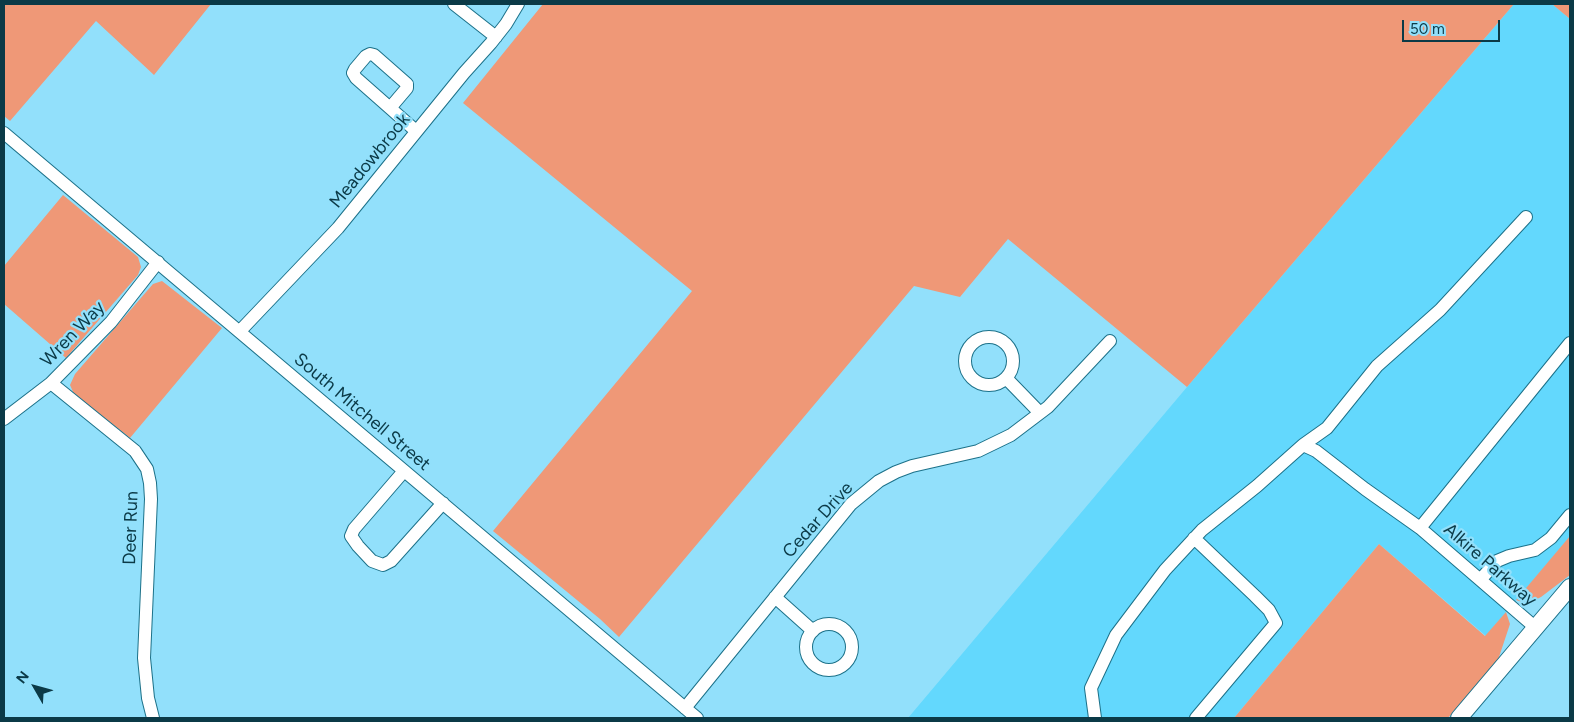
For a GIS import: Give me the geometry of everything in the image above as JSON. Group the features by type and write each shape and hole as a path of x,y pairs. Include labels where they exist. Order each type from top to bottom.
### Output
{"main road":[{"path":"1459,718 1570,587"}],"street":[{"path":"454,4 496,37"},
{"name":"Meadowbrook","path":"240,331 338,228 464,72 496,37 518,4"},
{"path":"390,108 416,131"},
{"name":"South Mitchell Street","path":"4,133 697,718"},
{"path":"1096,718 1091,688 1116,635 1165,570 1194,538 1303,445 1328,428 1377,366 1440,310 1526,217"},
{"name":"Wren Way","path":"4,419 51,383 111,322 158,262"},
{"name":"Cedar Drive","path":"685,708 851,504 879,481 896,472 912,466 978,451 1011,435 1040,414 1110,341"},
{"path":"1420,528 1570,343"},
{"path":"1006,378 1040,414"},
{"name":"Deer Run","path":"51,383 135,451 147,469 151,499 144,658 148,698 153,718"},
{"name":"Alkire Parkway","path":"1303,445 1316,451 1420,528 1536,628"},
{"path":"404,471 354,529 351,536 372,561 383,565 391,561 443,503"},
{"path":"1481,579 1497,561 1535,550 1551,538 1570,515"},
{"path":"1194,538 1269,610 1276,623 1196,718"},
{"path":"774,597 813,631"}],"shaded area":[{"path":"4,4 211,4 154,75 96,21 10,121 4,116"},
{"path":"543,4 1514,4 1187,387 1008,239 960,297 914,286 619,637 600,619 493,531 692,291 463,103"},
{"path":"1514,4 1552,4 1570,19 1570,537 1486,636 1379,544 1234,718 908,718 1187,387"},
{"path":"1552,4 1570,4 1570,19"},
{"path":"63,195 138,257 141,267 138,275 66,358 4,304 4,266"},
{"path":"162,281 222,328 130,438 74,394 70,385 75,374 153,284"},
{"path":"1570,536 1570,575 1541,597 1527,604 1516,600"},
{"path":"1379,544 1485,636 1506,612 1510,624 1498,660 1448,718 1234,718"}]}
